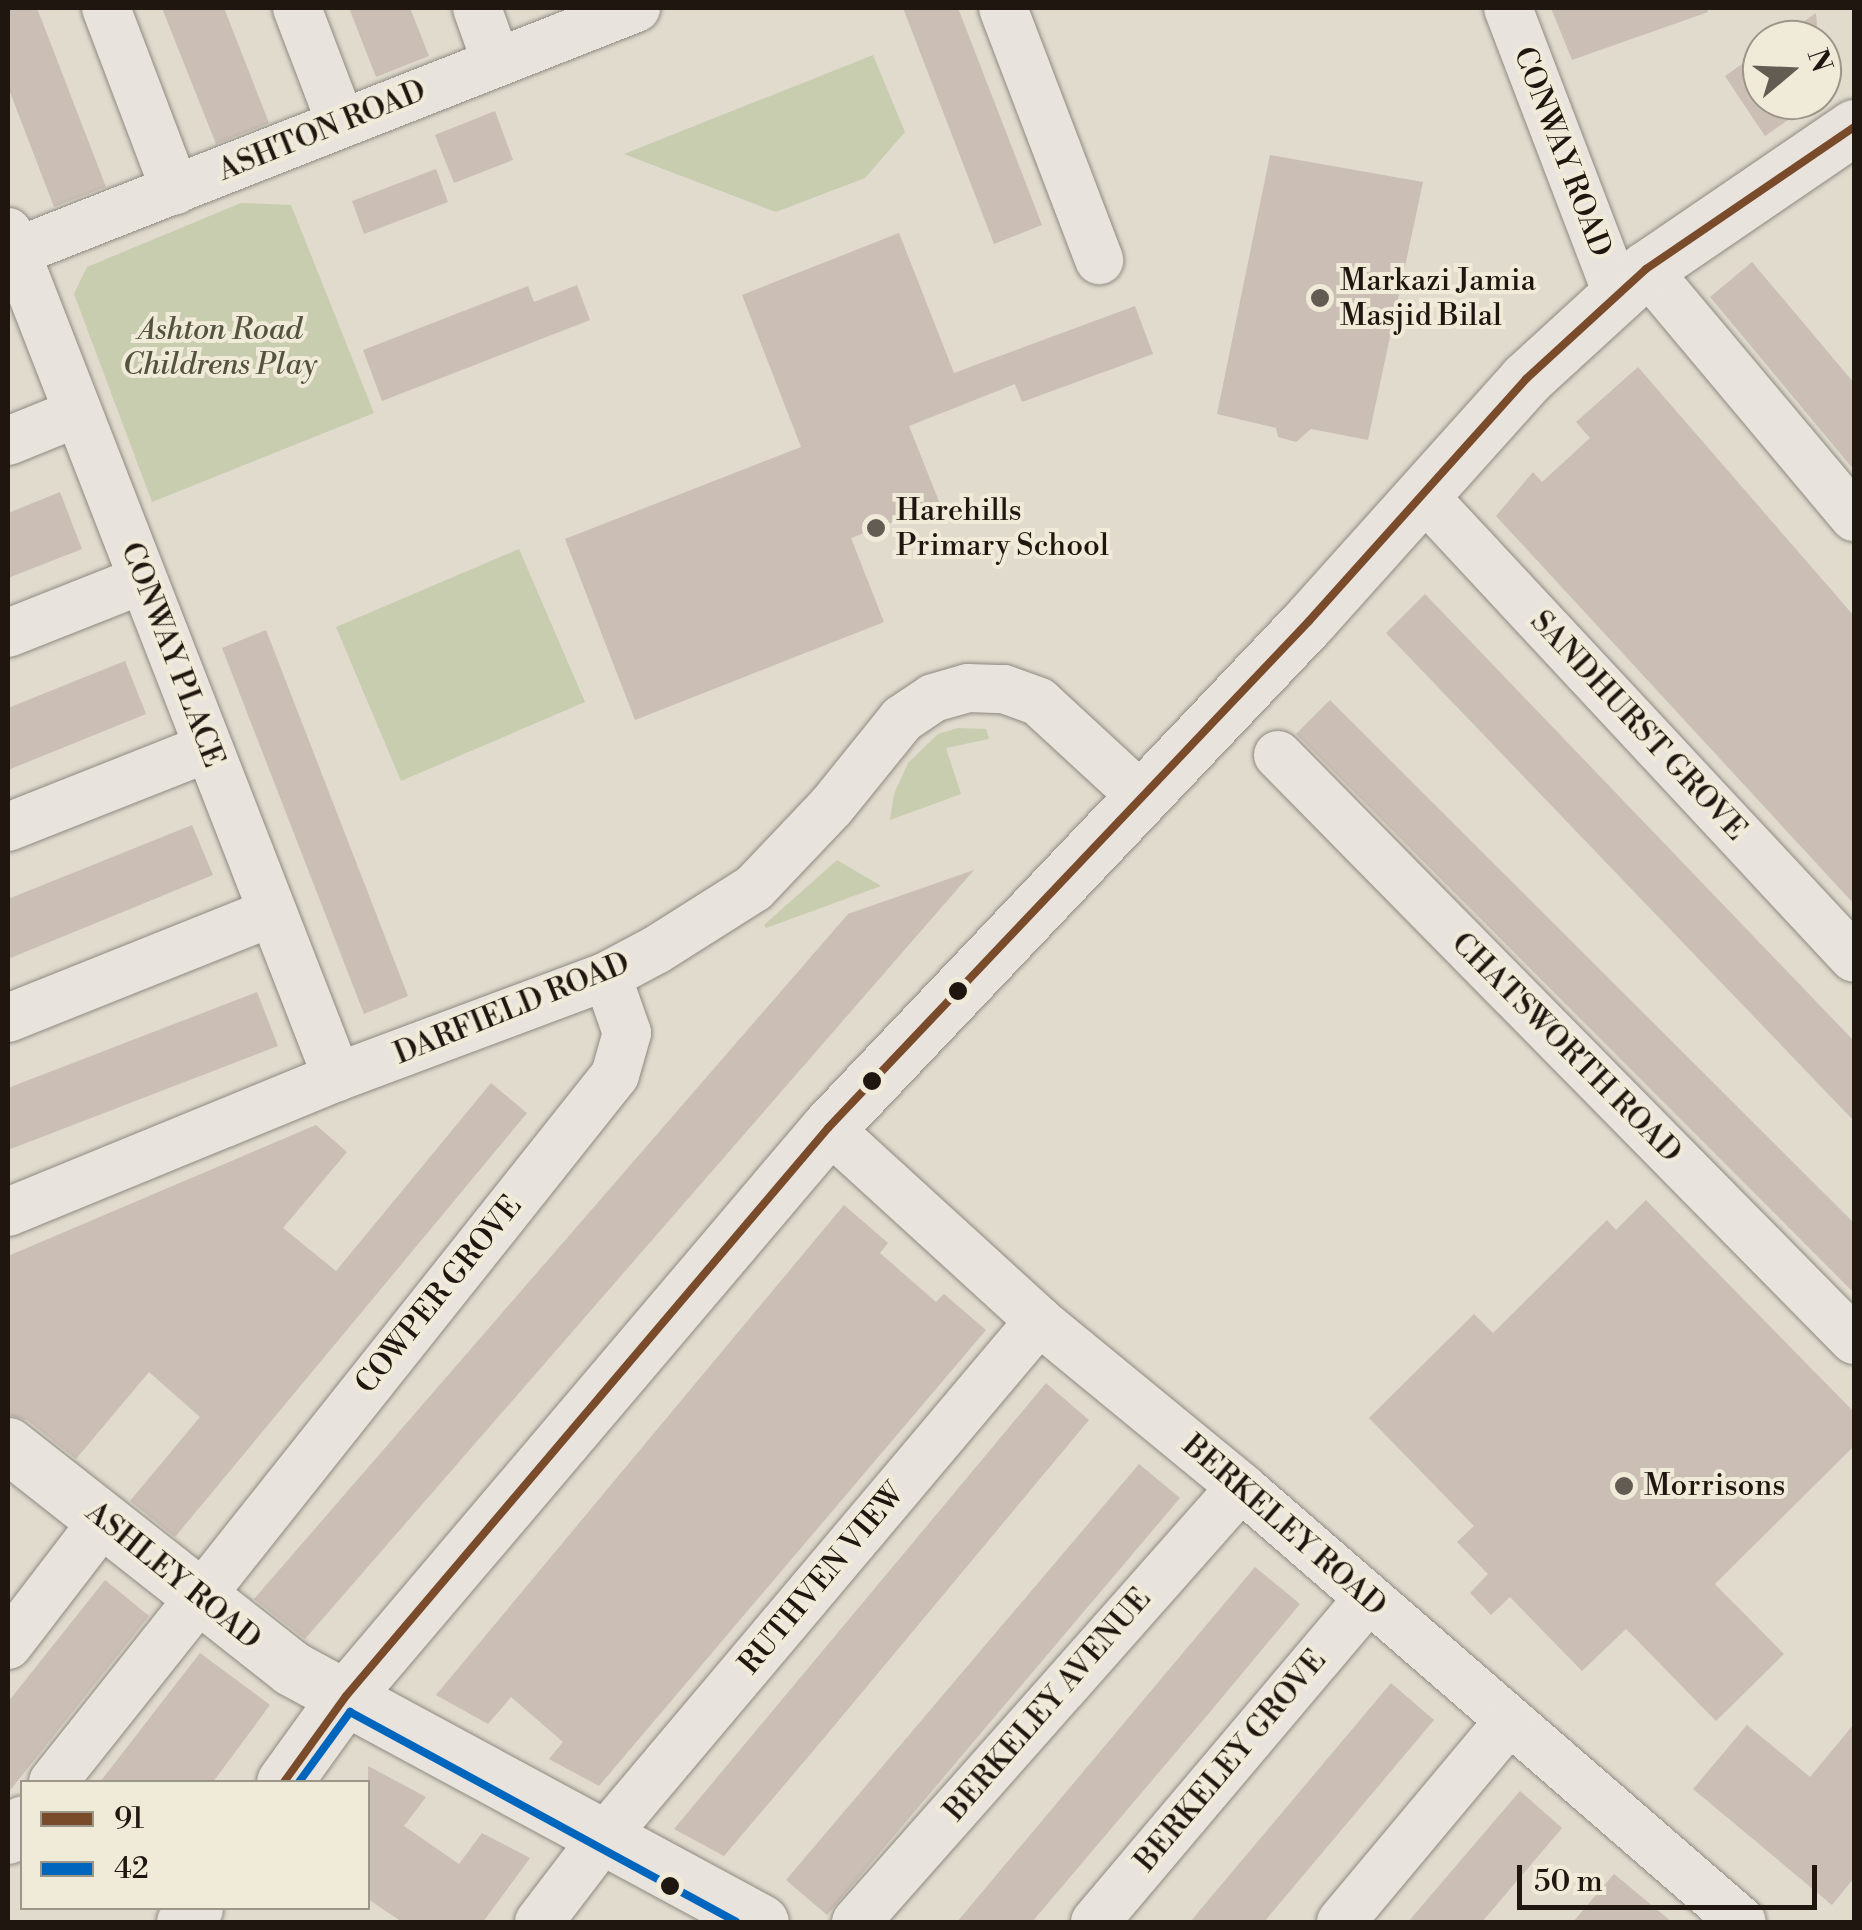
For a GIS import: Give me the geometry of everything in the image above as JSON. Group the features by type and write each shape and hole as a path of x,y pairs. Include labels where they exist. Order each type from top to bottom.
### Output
{"main road":[{"path":"285,1780 346,1696 828,1128 1309,621 1526,379 1632,282 1854,127"},
{"name":"ASHLEY ROAD","path":"8,1444 291,1668 761,1922"}],"street":[{"path":"106,8 176,190"},
{"path":"297,8 341,123"},
{"path":"476,8 496,62"},
{"name":"ASHTON ROAD","path":"10,246 176,190 636,8"},
{"path":"1003,8 1100,260"},
{"name":"CONWAY ROAD","path":"1508,8 1632,282 1854,517"},
{"name":"CONWAY PLACE","path":"10,246 337,1077"},
{"path":"8,441 77,412"},
{"name":"SANDHURST GROVE","path":"1421,493 1854,958"},
{"path":"8,633 142,580"},
{"name":"DARFIELD ROAD","path":"8,1212 337,1077 606,976 754,888 831,807 902,719 932,698 968,688 1004,689 1039,702 1142,797"},
{"path":"8,827 208,748"},
{"name":"CHATSWORTH ROAD","path":"1278,756 1851,1329"},
{"path":"8,1018 273,912"},
{"name":"COWPER GROVE","path":"54,1780 615,1074 627,1033 606,976"},
{"name":"BERKELEY ROAD","path":"828,1128 1039,1321 1241,1487 1508,1722 1711,1912"},
{"name":"RUTHVEN VIEW","path":"539,1922 604,1837 1039,1321"},
{"name":"BERKELEY AVENUE","path":"856,1922 1241,1487"},
{"path":"8,1645 104,1520"},
{"name":"BERKELEY GROVE","path":"1095,1922 1368,1599"},
{"path":"1341,1922 1508,1722"}],"green space":[{"path":"873,55 905,132 865,178 776,212 624,154"},
{"name":"Ashton Road Childrens Play","path":"241,203 291,205 374,413 152,502 74,294 87,267"},
{"path":"519,549 585,702 401,781 336,627"},
{"path":"958,728 986,729 989,739 946,748 961,794 890,820 894,794 908,763 938,734"},
{"path":"837,860 881,886 766,928 764,925"}],"building":[{"path":"8,8 37,8 106,187 54,207 8,87"},
{"path":"162,8 224,8 269,123 216,144"},
{"path":"349,8 410,8 429,56 376,77"},
{"path":"903,8 958,8 1042,225 994,244"},
{"path":"1551,8 1707,8 1708,12 1572,60"},
{"path":"1742,64 1742,102 1725,76"},
{"path":"495,111 513,160 454,183 435,135"},
{"path":"1754,120 1788,120 1765,136"},
{"name":"Markazi Jamia Masjid Bilal","path":"1270,155 1423,182 1368,440 1311,429 1296,442 1278,437 1276,428 1217,414"},
{"path":"436,169 448,202 364,234 352,201"},
{"path":"899,233 954,373 1135,306 1153,354 1022,402 1015,384 909,426 940,504 851,538 884,622 635,720 565,539 801,447 742,295"},
{"path":"1752,262 1854,383 1854,470 1710,297"},
{"path":"577,285 590,320 382,401 363,350 528,286 534,302"},
{"path":"1638,367 1854,616 1854,904 1496,516 1533,472 1542,482 1590,438 1576,422"},
{"path":"60,492 82,549 8,578 8,513"},
{"path":"1425,594 1854,1041 1854,1121 1386,633"},
{"path":"266,630 408,996 364,1014 222,648"},
{"path":"125,661 146,714 8,770 8,708"},
{"path":"1330,700 1854,1223 1854,1293 1296,734"},
{"path":"192,825 213,875 8,959 8,899"},
{"path":"974,870 305,1639 254,1599 848,914"},
{"path":"257,992 278,1046 8,1150 8,1088"},
{"path":"491,1083 527,1113 175,1537 130,1501 200,1417 149,1372 76,1459 27,1420 8,1415 8,1256 316,1125 347,1152 283,1228 336,1271"},
{"name":"Morrisons","path":"1646,1200 1854,1412 1854,1446 1715,1584 1784,1654 1716,1721 1626,1629 1582,1671 1510,1597 1491,1615 1470,1593 1488,1574 1457,1542 1474,1526 1369,1418 1474,1314 1493,1333 1607,1220 1616,1230"},
{"path":"844,1205 888,1243 880,1253 936,1302 944,1294 986,1330 599,1786 549,1759 563,1742 511,1697 488,1724 436,1695"},
{"path":"1046,1383 1089,1420 824,1738 724,1856 674,1829"},
{"path":"1139,1464 1180,1498 827,1915 786,1880"},
{"path":"1255,1567 1300,1604 1210,1712 1032,1922 957,1922"},
{"path":"105,1580 149,1616 8,1793 8,1702"},
{"path":"200,1653 270,1705 214,1780 102,1780"},
{"path":"1391,1683 1434,1720 1264,1922 1190,1922"},
{"path":"1854,1724 1854,1878 1832,1905 1693,1789 1747,1725 1810,1777"},
{"path":"368,1766 426,1797 404,1826 459,1864 482,1833 530,1858 483,1922 402,1922 370,1900"},
{"path":"1520,1791 1562,1828 1482,1922 1408,1922"},
{"path":"1614,1874 1672,1922 1573,1922"}],"transit line":[{"name":"91","path":"285,1780 346,1696 828,1128 1309,621 1526,379 1646,269 1854,127"},
{"name":"42","path":"300,1780 350,1712 736,1922"}],"place":[{"name":"Markazi Jamia Masjid Bilal","path":"1320,298"},
{"name":"Harehills Primary School","path":"876,528"},
{"name":"Morrisons","path":"1624,1486"}]}
